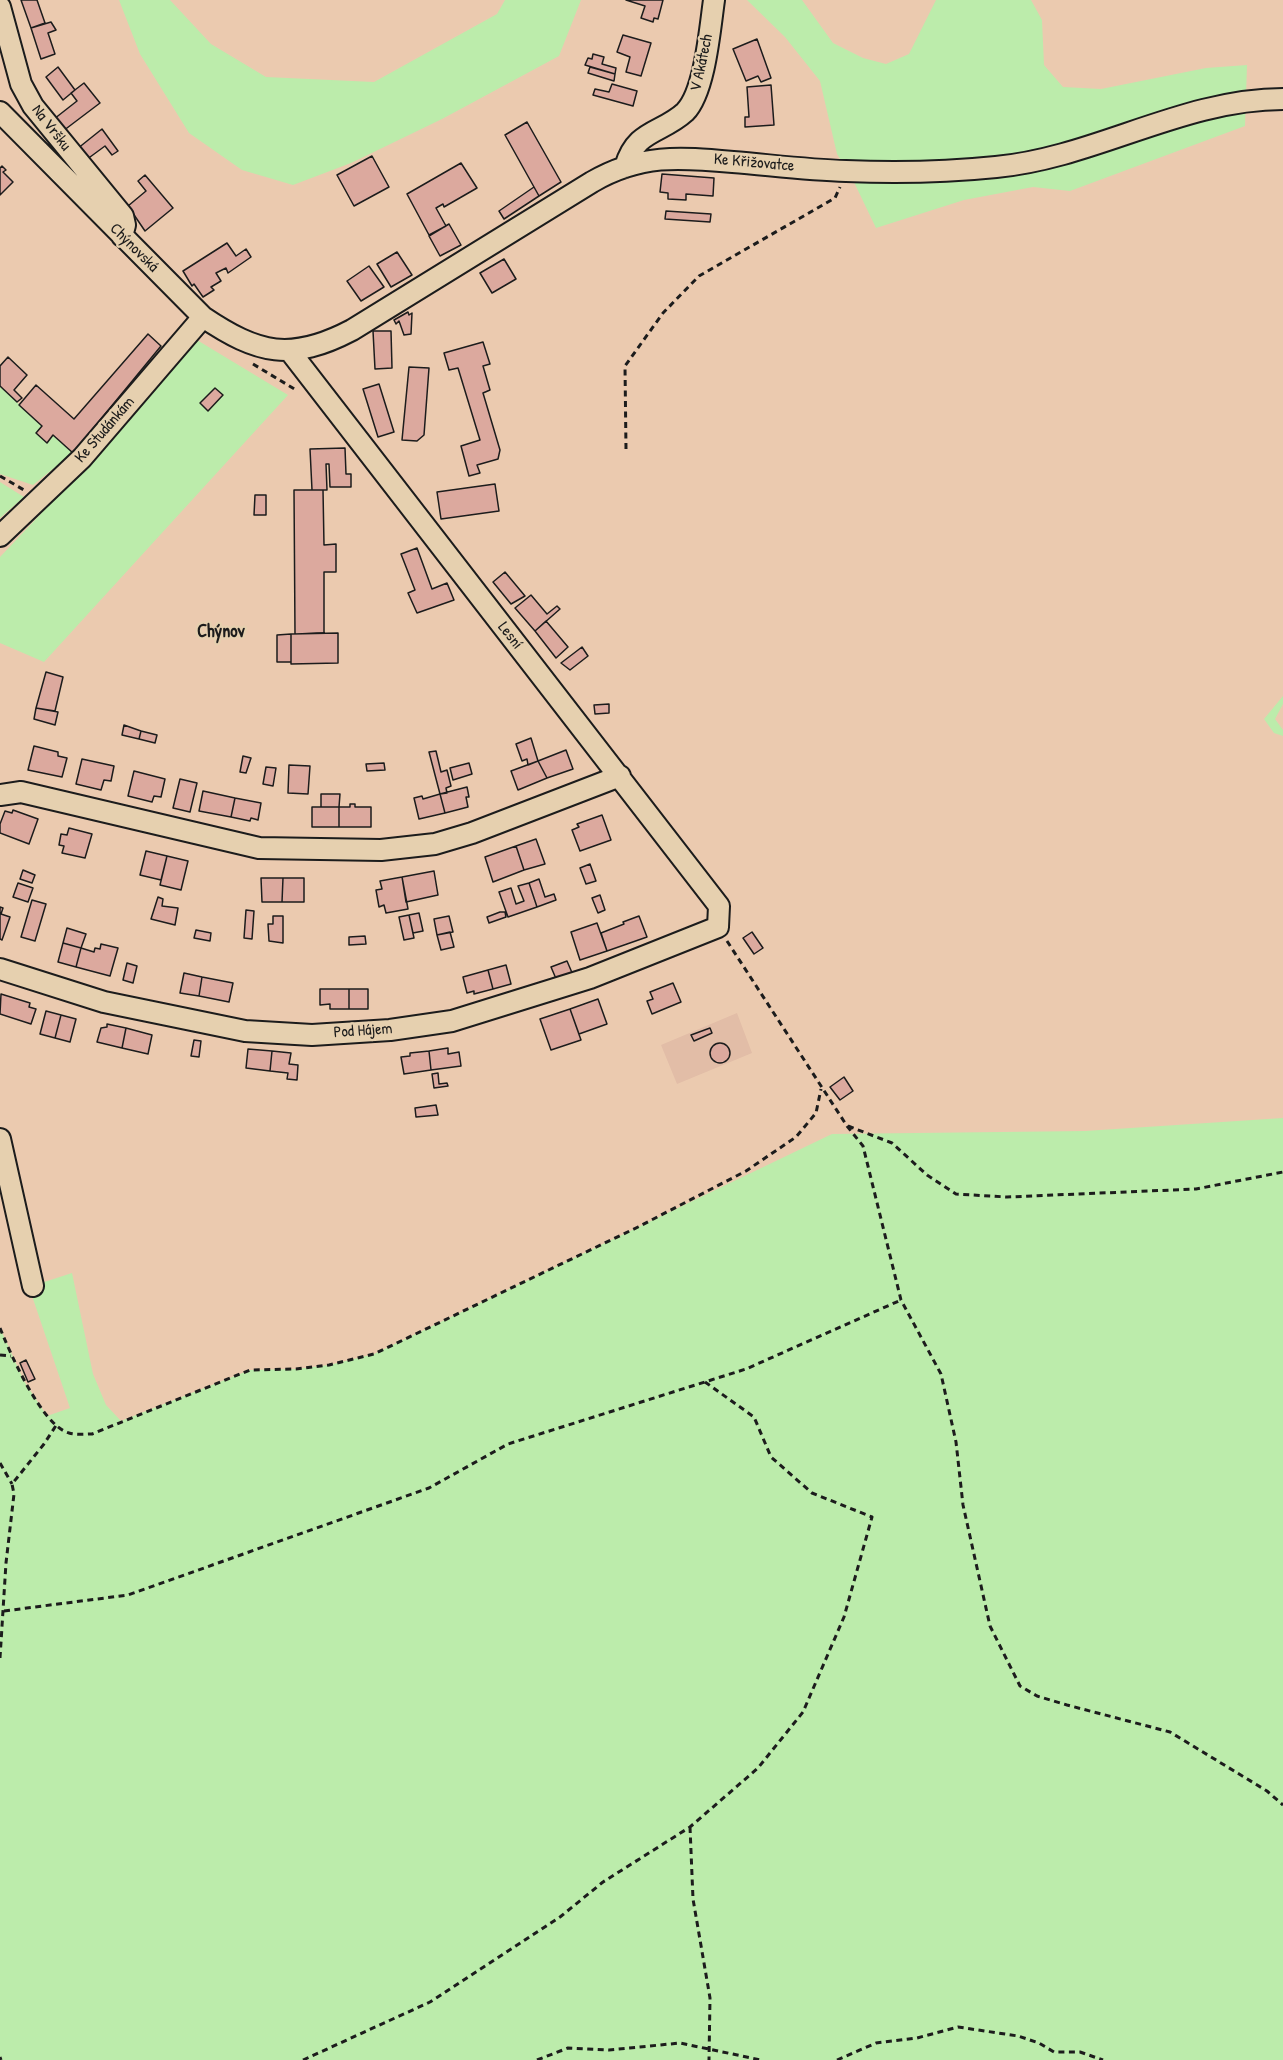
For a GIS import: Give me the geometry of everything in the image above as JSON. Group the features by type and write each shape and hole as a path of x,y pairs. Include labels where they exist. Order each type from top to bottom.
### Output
{"street":[{"name":"V Akátech","path":"625,167 630,151 639,140 685,112 695,98 704,66 714,0"},
{"name":"Na Vršku","path":"0,7 21,84 33,106 123,216 125,225 122,236"},
{"name":"Ke Křižovatce","path":"289,350 319,345 352,330 591,182 625,167 653,160 691,158 846,171 998,167 1070,152 1171,119 1215,108 1260,99 1283,99"},
{"name":"Chýnovská","path":"0,112 203,316 232,335 252,344 268,349 289,350"},
{"name":"Ke Studánkám","path":"0,536 82,458 203,316"},
{"name":"Lesní","path":"289,350 719,906 718,927"},
{"path":"0,795 21,792 259,848 381,850 435,844 472,833 620,776"},
{"name":"Pod Hájem","path":"0,969 104,1002 245,1031 312,1035 379,1031 452,1021 590,978 718,927"},
{"path":"0,1139 33,1286"}],"path":[{"path":"626,449 625,366 663,313 699,276 835,198 846,171"},
{"path":"0,476 40,498"},
{"path":"718,927 821,1087 863,1146 901,1300 941,1374 956,1442 963,1505 990,1626 1020,1686 1037,1696 1067,1706 1170,1732 1267,1791 1283,1805"},
{"path":"0,1328 24,1381 47,1416 67,1433 92,1434 250,1370 296,1369 329,1365 374,1354 638,1227 746,1171 796,1137 816,1113 821,1087"},
{"path":"847,1126 892,1143 927,1175 956,1194 1007,1197 1196,1188 1283,1172"},
{"path":"4,1611 128,1594 429,1488 508,1444 746,1369 901,1300"},
{"path":"0,1356 11,1356"},
{"path":"303,2060 430,2002 560,1917 603,1882 690,1827 758,1768 803,1712 844,1617 872,1516 812,1492 771,1457 754,1417 705,1382"},
{"path":"12,1484 57,1424"},
{"path":"0,1463 12,1484 14,1494 6,1563 0,1658"},
{"path":"690,1827 693,1899 710,1998 709,2060"},
{"path":"837,2060 876,2043 917,2038 958,2027 1018,2036 1039,2043 1054,2052 1080,2052 1103,2060"},
{"path":"537,2060 568,2048 609,2050 680,2043 761,2060"}],"shaded area":[{"path":"737,1013 752,1053 677,1084 661,1045"}],"green space":[{"path":"119,0 170,0 211,44 266,77 374,82 497,14 505,0 581,0 559,56 442,119 351,163 293,185 242,170 189,133 140,54"},
{"path":"747,0 802,0 833,43 863,58 886,64 909,54 936,0 1031,0 1042,20 1044,65 1063,87 1101,89 1206,68 1247,65 1245,126 1070,191 1033,187 964,200 876,228 852,178 837,154 820,81 785,37"},
{"path":"192,337 288,395 44,662 0,643 0,557 86,466"},
{"path":"0,386 42,426 36,433 47,443 53,435 73,453 33,485 0,474"},
{"path":"0,482 24,497 0,518"},
{"path":"1283,696 1283,704 1275,719 1283,730 1283,736 1274,733 1264,719"},
{"path":"1283,1118 1283,2060 0,2060 0,1328 24,1381 47,1416 70,1408 29,1287 72,1273 93,1374 106,1405 121,1421 250,1370 296,1369 329,1365 374,1354 832,1134 1085,1131"}],"building":[{"path":"21,0 37,0 45,23 31,28"},
{"path":"626,0 663,0 658,19 654,18 653,22 641,18 645,6"},
{"path":"51,22 56,30 48,33 55,54 41,59 31,28"},
{"path":"623,35 651,43 641,76 626,72 630,57 617,52"},
{"path":"757,39 771,78 761,82 758,76 746,81 733,49"},
{"path":"593,54 604,57 602,64 616,68 615,74 585,65 588,58 592,59"},
{"path":"58,67 75,90 63,100 46,77"},
{"path":"590,67 615,74 614,81 588,73"},
{"path":"84,83 100,103 63,131 54,119 77,101 71,93"},
{"path":"612,84 637,91 633,106 593,95 595,89 609,92"},
{"path":"771,85 774,125 745,127 745,117 749,117 747,87"},
{"path":"527,122 561,182 539,196 505,135"},
{"path":"102,129 118,151 112,155 105,146 86,160 77,149"},
{"path":"372,156 389,187 354,206 337,175"},
{"path":"461,163 477,188 444,207 443,204 436,208 446,226 429,235 407,194"},
{"path":"2,166 6,170 3,172 13,182 0,195 0,168"},
{"path":"662,174 714,178 713,196 686,194 686,200 668,199 668,193 660,192"},
{"path":"145,175 173,208 145,231 128,206 146,191 138,181"},
{"path":"534,187 539,196 504,219 499,211"},
{"path":"666,211 711,214 710,222 665,219"},
{"path":"449,224 461,245 440,256 429,236"},
{"path":"227,243 236,256 246,249 251,257 228,273 226,268 216,273 221,281 211,287 214,290 203,297 194,284 192,286 183,271"},
{"path":"397,252 412,275 391,287 377,264"},
{"path":"504,259 516,279 492,293 480,273"},
{"path":"369,266 384,287 361,301 347,281"},
{"path":"408,312 409,315 412,313 411,334 404,335 399,321 396,324 394,320"},
{"path":"373,331 391,331 392,368 375,369"},
{"path":"148,334 161,346 73,453 53,435 47,443 36,433 42,426 19,405 36,385 74,419"},
{"path":"483,342 490,364 483,366 490,390 483,393 500,450 498,459 477,465 480,473 469,476 461,446 480,440 458,368 449,370 444,353"},
{"path":"8,357 27,375 14,390 22,398 17,402 0,386 0,366"},
{"path":"409,367 429,368 424,435 417,441 402,440"},
{"path":"379,384 394,432 378,437 363,389"},
{"path":"215,388 223,395 208,411 200,403"},
{"path":"345,448 346,474 351,474 351,487 330,487 329,464 326,464 327,490 312,490 310,449"},
{"path":"495,484 499,511 441,519 437,492"},
{"path":"294,490 323,490 324,545 336,544 336,572 324,572 324,633 295,634"},
{"path":"255,495 266,495 266,515 254,515"},
{"path":"417,548 432,589 447,583 454,600 417,613 408,593 415,590 401,554"},
{"path":"505,572 525,596 511,604 493,582"},
{"path":"531,595 547,614 557,606 560,609 535,631 515,608"},
{"path":"546,621 568,647 556,658 535,631"},
{"path":"338,633 338,663 291,664 291,634"},
{"path":"291,634 291,662 277,662 277,635"},
{"path":"582,647 588,656 570,670 561,663"},
{"path":"46,672 63,677 55,711 36,708"},
{"path":"609,704 609,713 595,714 594,705"},
{"path":"36,708 58,712 55,725 34,719"},
{"path":"124,725 141,731 139,739 122,735"},
{"path":"141,731 157,735 155,743 139,739"},
{"path":"531,738 538,761 528,765 527,759 522,761 516,744"},
{"path":"34,746 58,752 58,756 67,758 62,777 28,770"},
{"path":"566,750 573,769 547,778 538,761"},
{"path":"436,751 441,772 447,770 451,786 446,788 447,793 440,794 429,752"},
{"path":"243,756 251,758 246,773 240,772"},
{"path":"82,759 114,766 111,781 104,780 101,790 76,784"},
{"path":"538,761 547,778 518,790 511,771"},
{"path":"384,763 385,770 367,771 366,764"},
{"path":"469,763 472,774 453,780 450,768"},
{"path":"289,765 310,766 308,794 288,793"},
{"path":"266,767 276,768 273,786 263,784"},
{"path":"134,771 165,779 161,797 154,796 152,802 128,796"},
{"path":"180,779 197,783 190,812 173,808"},
{"path":"467,787 468,807 445,813 440,794"},
{"path":"203,791 235,798 231,817 199,811"},
{"path":"321,794 340,794 339,807 321,807"},
{"path":"440,794 445,813 419,819 414,798 422,796 423,799"},
{"path":"235,798 261,803 258,820 251,818 250,821 231,817"},
{"path":"350,804 355,804 355,807 371,807 371,827 339,827 339,807 350,807"},
{"path":"312,807 339,807 339,827 312,827"},
{"path":"13,810 38,819 29,844 0,833 0,824 5,811 12,813"},
{"path":"602,815 611,840 580,851 572,830 579,827 577,824"},
{"path":"69,828 92,834 85,858 62,853 64,846 59,845 61,834 67,835"},
{"path":"536,839 545,864 524,870 516,846"},
{"path":"516,846 524,870 493,882 485,857"},
{"path":"146,851 167,856 161,880 140,875"},
{"path":"167,856 188,861 181,890 160,885"},
{"path":"590,864 596,881 586,884 580,868"},
{"path":"23,870 35,875 32,883 20,879"},
{"path":"434,871 438,895 406,902 402,877"},
{"path":"402,877 408,909 386,913 384,905 379,907 376,890 382,889 380,881"},
{"path":"261,878 283,878 282,902 262,902"},
{"path":"283,878 304,878 304,902 282,902"},
{"path":"539,879 545,897 554,894 556,900 537,907 529,883"},
{"path":"18,883 33,888 28,902 13,897"},
{"path":"529,883 537,907 508,917 499,892 511,888 516,904 524,901 518,886"},
{"path":"600,895 605,910 598,913 592,898"},
{"path":"158,897 163,899 162,906 178,908 175,925 151,919"},
{"path":"32,900 46,904 35,941 21,937"},
{"path":"0,907 3,908 1,914 10,917 2,940 0,939"},
{"path":"246,910 254,911 252,939 244,938"},
{"path":"505,912 506,917 489,923 487,917"},
{"path":"419,913 423,931 413,933 409,915"},
{"path":"409,915 414,938 404,940 399,917"},
{"path":"273,916 283,916 283,943 269,941 268,924 273,924"},
{"path":"449,916 453,932 437,935 434,919"},
{"path":"639,916 647,937 607,951 601,933"},
{"path":"597,923 607,951 580,960 571,932"},
{"path":"67,928 86,934 81,948 63,943"},
{"path":"196,930 211,933 210,941 194,938"},
{"path":"450,932 454,947 441,950 437,935"},
{"path":"752,932 763,948 754,954 743,938"},
{"path":"365,936 366,944 349,945 349,937"},
{"path":"63,943 81,948 76,967 58,962"},
{"path":"101,944 118,948 110,976 76,967 81,948 94,952 95,948 100,949"},
{"path":"567,961 573,975 557,981 551,967"},
{"path":"127,963 137,966 133,983 123,980"},
{"path":"506,965 511,984 493,989 488,970"},
{"path":"488,970 493,989 474,994 474,991 467,993 463,977"},
{"path":"184,973 202,977 199,996 180,993"},
{"path":"202,977 233,983 229,1002 199,996"},
{"path":"673,983 681,1002 652,1014 647,1001 653,999 650,992"},
{"path":"320,989 349,989 349,1009 330,1009 330,1004 320,1005"},
{"path":"349,989 368,989 368,1009 349,1009"},
{"path":"1,994 30,1003 29,1007 36,1009 31,1024 0,1014"},
{"path":"598,999 607,1024 579,1034 570,1009"},
{"path":"570,1009 581,1040 551,1050 540,1019"},
{"path":"46,1011 61,1015 55,1038 40,1034"},
{"path":"61,1015 76,1019 70,1042 55,1038"},
{"path":"107,1024 126,1028 122,1048 97,1042 101,1028 107,1027"},
{"path":"126,1028 152,1035 148,1054 122,1048"},
{"path":"710,1028 712,1033 694,1041 691,1035"},
{"path":"194,1040 201,1041 199,1057 191,1056"},
{"path":"720,1043 727,1046 730,1053 727,1060 720,1063 713,1060 710,1053 713,1046"},
{"path":"448,1048 448,1054 459,1052 461,1066 431,1070 429,1051"},
{"path":"248,1049 272,1051 270,1071 246,1068"},
{"path":"272,1051 291,1053 289,1064 298,1065 297,1080 287,1079 288,1073 270,1071"},
{"path":"429,1051 431,1070 404,1074 401,1057 410,1056 410,1053"},
{"path":"438,1073 439,1084 447,1083 448,1086 434,1088 432,1074"},
{"path":"844,1077 853,1091 840,1100 830,1087"},
{"path":"436,1105 438,1115 416,1117 415,1108"},
{"path":"26,1360 35,1379 28,1382 20,1363"}],"district":[{"name":"Chýnov","path":"221,632"}]}
